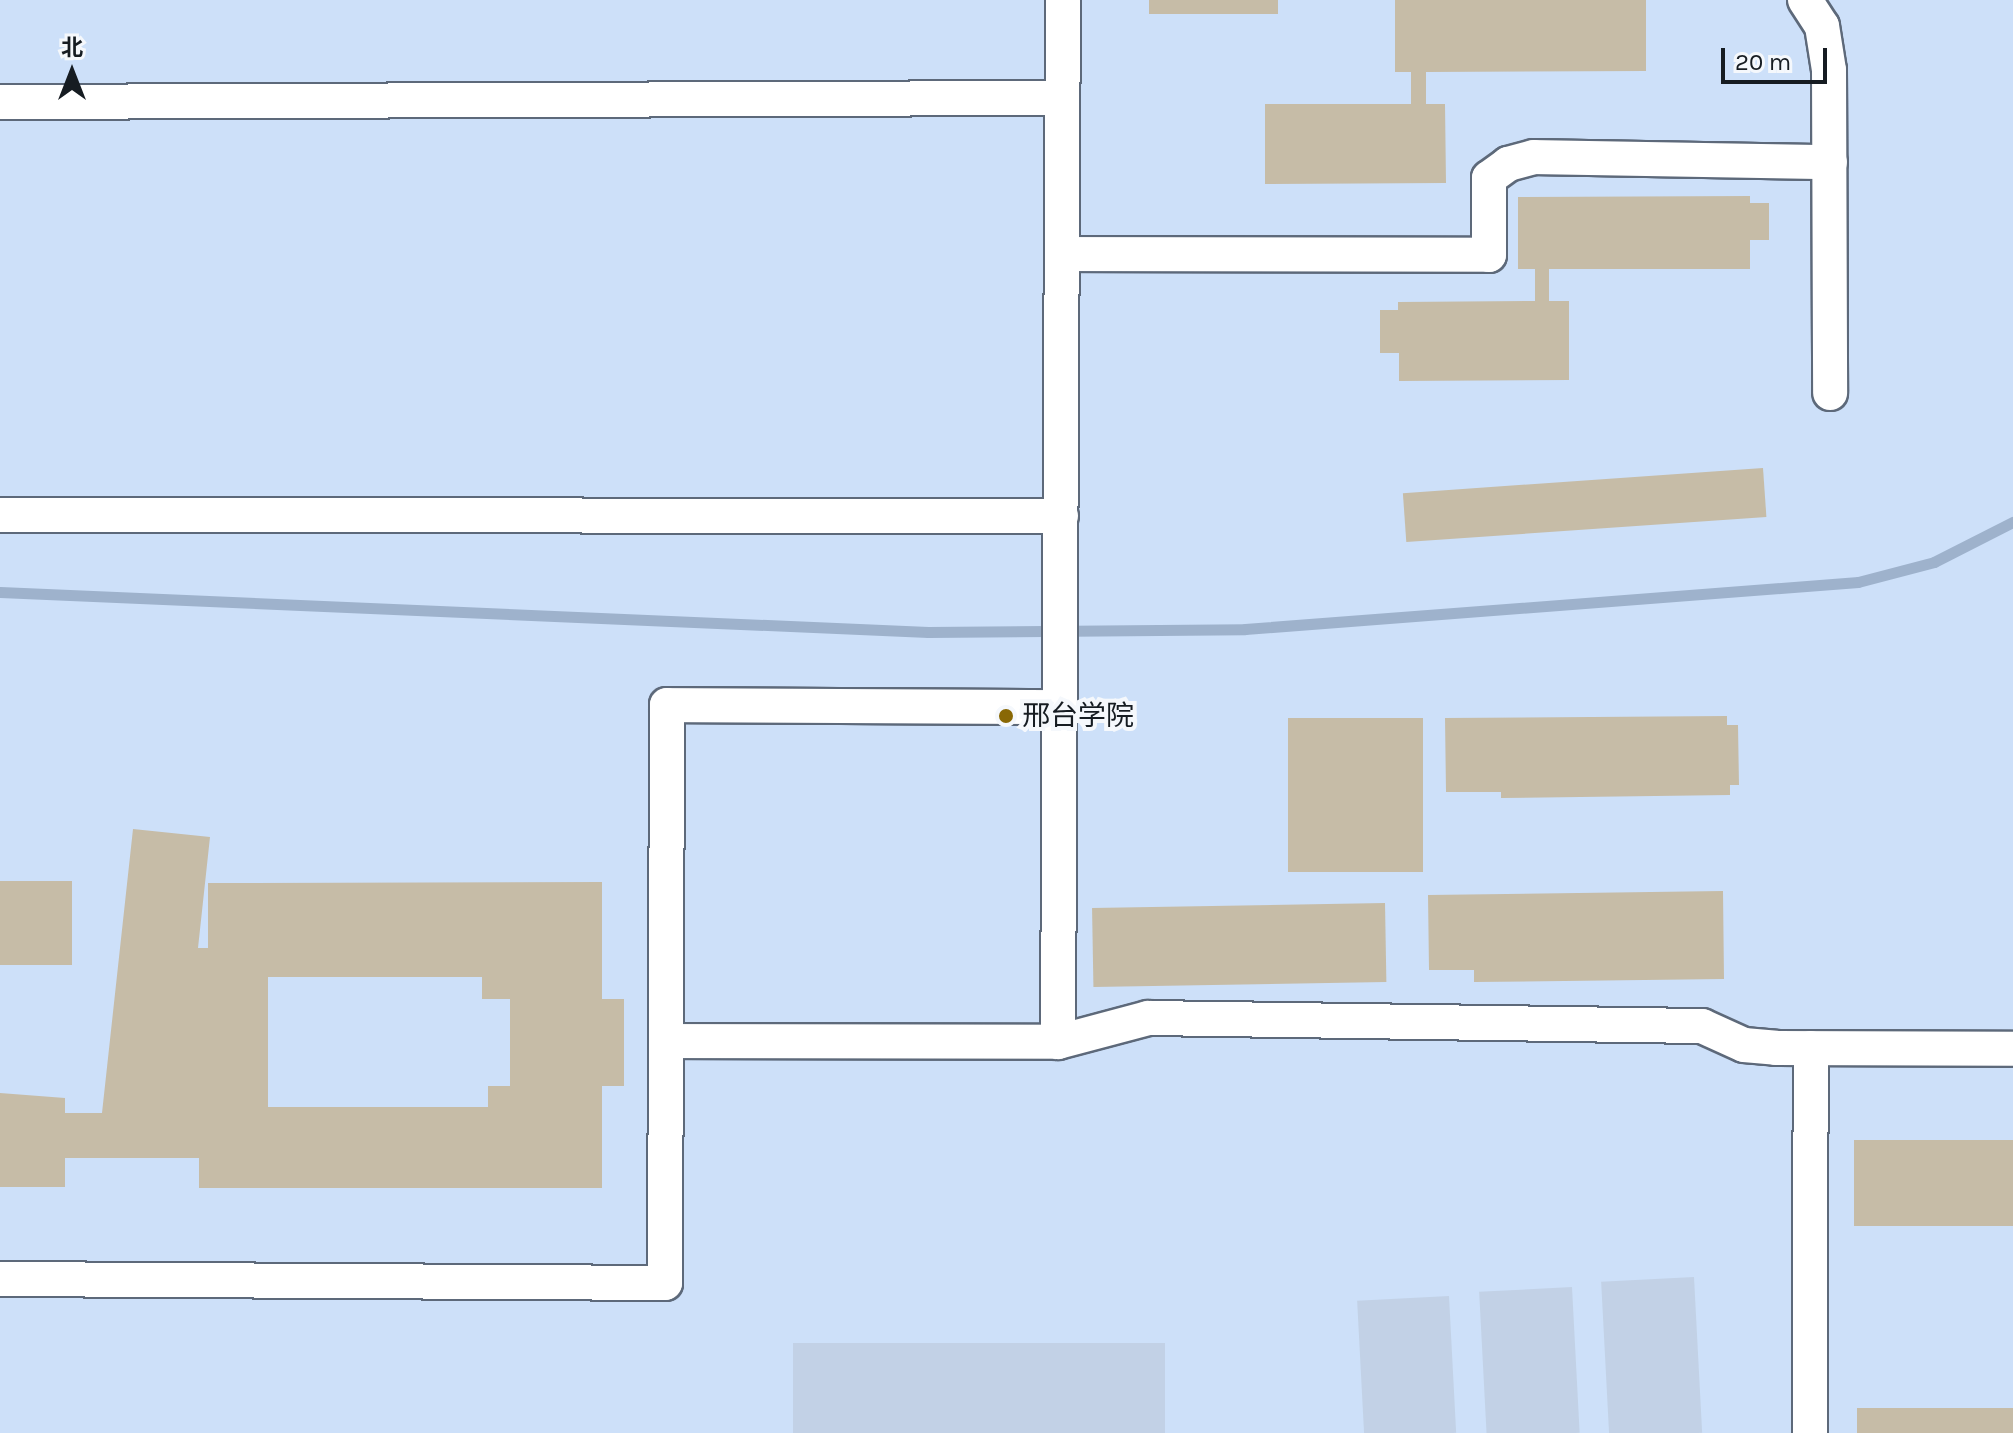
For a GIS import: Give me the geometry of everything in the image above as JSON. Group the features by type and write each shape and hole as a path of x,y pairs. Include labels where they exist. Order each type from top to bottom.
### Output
{"lane":[{"path":"1058,1042 1063,0"},
{"path":"1805,0 1822,26 1829,70 1830,393"},
{"path":"0,102 1062,98"},
{"path":"1062,254 1489,255 1489,178 1508,164 1534,157 1830,162"},
{"path":"0,515 1061,516"},
{"path":"0,1279 665,1283 667,705 1060,707"},
{"path":"666,1041 1058,1042 1148,1018 1702,1026 1744,1045 2013,1049"},
{"path":"1810,1433 1811,1048"}],"shaded area":[{"name":"邢台学院","path":"0,0 2013,0 2013,1433 0,1433"},
{"path":"1694,1277 1702,1433 1609,1433 1601,1282"},
{"path":"1572,1287 1580,1433 1487,1433 1479,1292"},
{"path":"1449,1296 1456,1433 1364,1433 1357,1301"},
{"path":"793,1343 1165,1343 1165,1433 793,1433"}],"building":[{"path":"1149,0 1278,0 1278,14 1149,14"},
{"path":"1395,0 1646,0 1646,71 1426,72 1426,104 1445,104 1446,183 1265,184 1265,104 1411,104 1411,72 1395,72"},
{"path":"1750,196 1750,203 1769,203 1769,240 1750,240 1750,269 1549,269 1549,301 1569,301 1569,380 1399,381 1399,353 1380,353 1380,310 1398,310 1398,302 1535,301 1535,269 1518,269 1518,197"},
{"path":"1763,468 1766,517 1406,542 1403,493"},
{"path":"1727,716 1727,725 1738,725 1739,785 1730,785 1730,795 1501,798 1501,792 1446,792 1445,718"},
{"path":"1288,718 1423,718 1423,872 1288,872"},
{"path":"133,829 210,837 198,948 208,948 208,883 602,882 602,999 624,999 624,1086 602,1086 602,1188 199,1188 199,1158 65,1158 65,1187 0,1187 0,1093 65,1098 65,1113 102,1113","holes":["268,977 482,977 482,999 510,999 510,1086 488,1086 488,1107 268,1107"]},
{"path":"0,881 72,881 72,965 0,965"},
{"path":"1723,891 1724,979 1474,982 1474,970 1429,970 1428,895"},
{"path":"1385,903 1386,982 1093,987 1092,908"},
{"path":"1854,1140 2013,1140 2013,1226 1854,1226"},
{"path":"1857,1408 2013,1408 2013,1433 1857,1433"}],"waterway":[{"path":"0,592 928,632 1245,629 1858,582 1934,562 2013,522"}],"place":[{"name":"邢台学院","path":"1006,716"}]}
